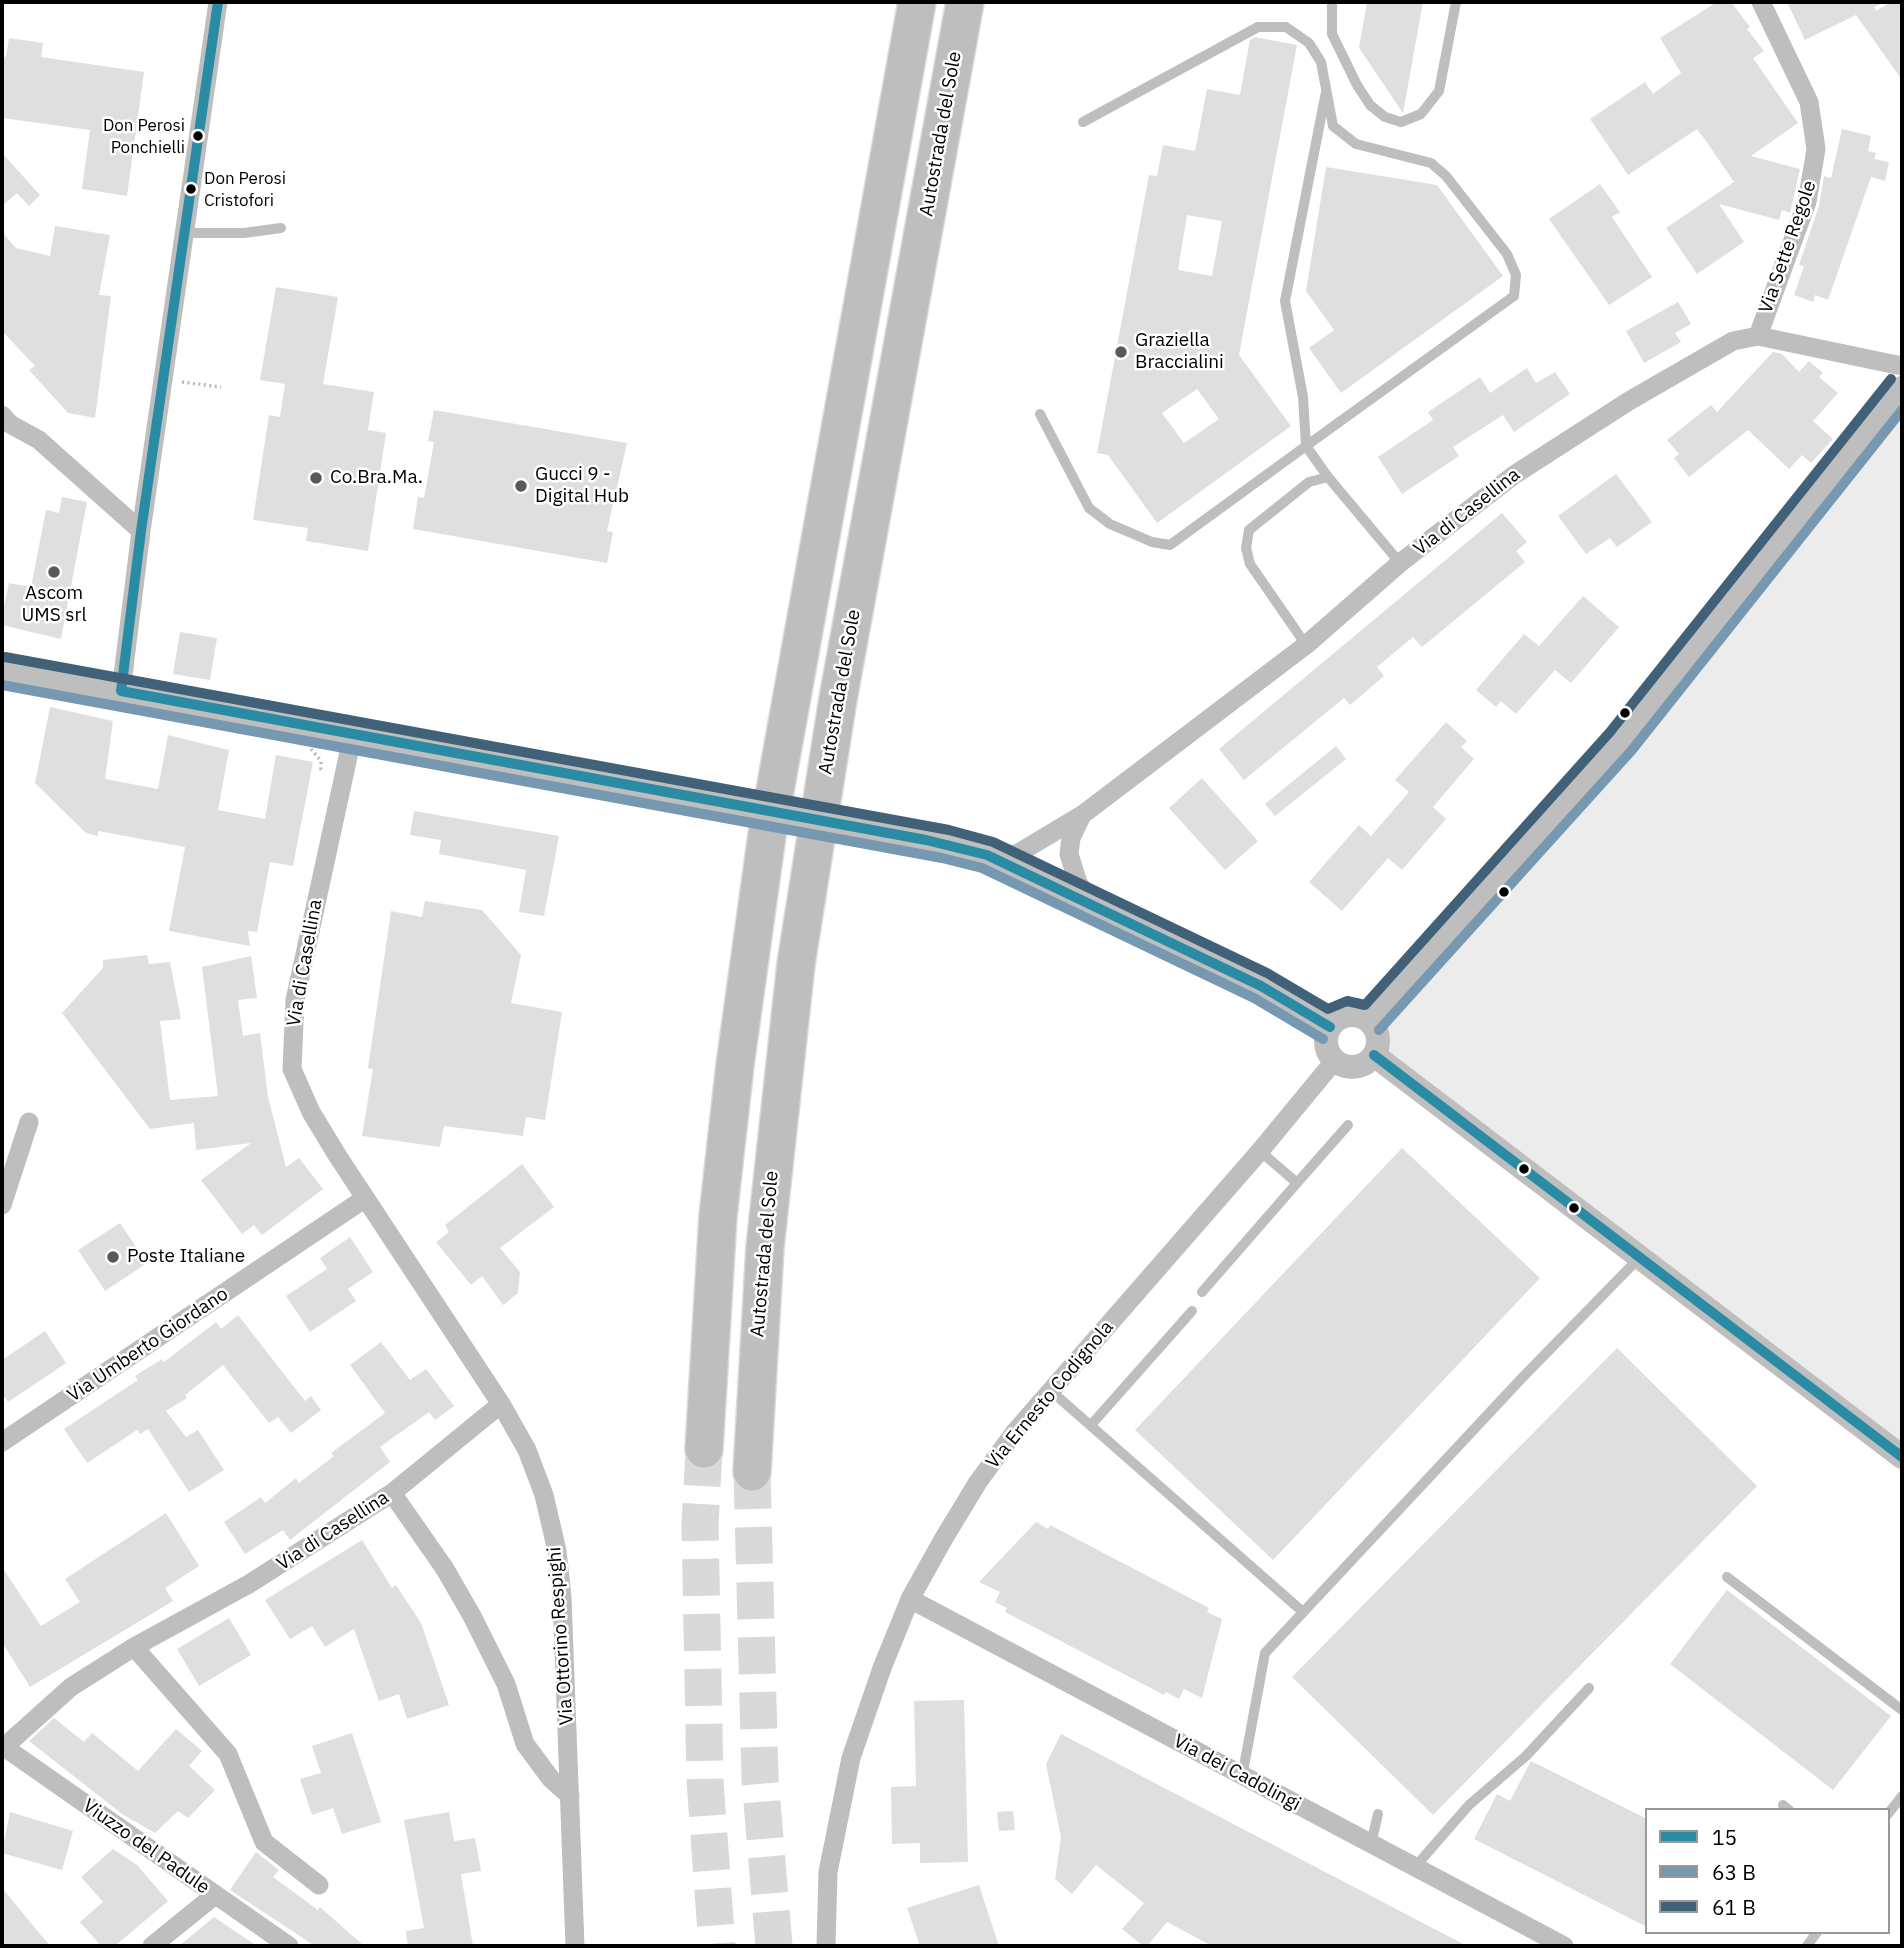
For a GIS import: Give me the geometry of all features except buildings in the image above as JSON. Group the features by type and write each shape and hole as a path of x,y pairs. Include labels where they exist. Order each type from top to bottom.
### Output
{"highway":[{"path":"704,1449 718,1216 735,1065 767,835 917,2"},
{"name":"Autostrada del Sole","path":"752,1472 765,1247 796,964 838,699 965,2"}],"street":[{"path":"121,691 141,531 218,2"},
{"name":"Via Sette Regole","path":"1758,336 1807,202 1816,149 1809,102 1761,2"},
{"name":"Via di Casellina","path":"3,1748 71,1687 134,1647 249,1584 392,1493 501,1404 364,1199 311,1112 295,1078 292,1056 299,978 353,734 660,793 926,840 987,855 1017,854 1082,816 1306,645 1401,563 1514,475 1572,436 1733,341 1758,336 1902,366"},
{"path":"1369,1021 1621,741 1902,388"},
{"path":"2,415 10,424 39,440 141,531"},
{"path":"2,671 353,734"},
{"path":"1082,816 1071,838 1069,854 1078,884 1096,908"},
{"path":"987,855 1261,986 1330,1027"},
{"path":"1348,1015 1369,1021 1378,1037 1374,1055 1356,1066 1335,1060 1327,1045 1330,1027 1348,1015"},
{"path":"1374,1055 1902,1457"},
{"name":"Via Ernesto Codignola","path":"826,1946 828,1872 842,1793 882,1668 910,1599 978,1482 1051,1391 1260,1151 1335,1060"},
{"path":"2,1205 29,1122"},
{"name":"Via Umberto Giordano","path":"2,1443 364,1199"},
{"name":"Via Ottorino Respighi","path":"501,1404 538,1474 557,1550 562,1597 575,1946"},
{"path":"392,1493 445,1569 472,1616 506,1685 525,1744 551,1779 570,1796"},
{"name":"Via dei Cadolingi","path":"910,1599 1564,1946"},
{"path":"134,1647 228,1754 264,1842 319,1885"},
{"name":"Viuzzo del Padule","path":"3,1748 289,1946"},
{"path":"152,1946 215,1895"}],"lane":[{"path":"1332,2 1332,34 1357,85 1370,105 1385,117 1401,122 1421,114 1438,91 1457,2"},
{"path":"1040,414 1089,508 1110,524 1152,542 1170,545 1514,296 1516,275 1507,254 1446,176 1431,163 1356,144 1333,125 1321,62 1309,43 1286,27 1258,27 1083,122"},
{"path":"1327,87 1285,301 1303,397 1306,446 1328,477 1401,563"},
{"path":"186,233 244,233 281,228"},
{"path":"1306,645 1250,564 1246,548 1249,530 1309,482 1328,477"},
{"path":"1202,1292 1348,1125"},
{"path":"1260,1151 1297,1183"},
{"path":"1242,1777 1265,1653 1521,1379 1639,1258"},
{"path":"1091,1425 1192,1311"},
{"path":"1051,1391 1303,1612"},
{"path":"1727,1577 1902,1710"},
{"path":"1415,1867 1469,1805 1526,1756 1589,1688"},
{"path":"1890,1811 1902,1796"},
{"path":"1371,1844 1378,1814"}],"path":[{"path":"164,379 221,387"}],"shaded area":[{"path":"1902,388 1902,1457 1377,1046 1375,1029"}],"tunnel":[{"path":"704,1449 700,1524 705,1781 717,1946"},
{"path":"752,1472 760,1778 774,1946"}],"transit line":[{"name":"15","path":"121,691 141,531 218,2"},
{"path":"5,657 949,830 993,842 1267,973 1328,1009 1347,1001 1365,1005 1610,732 1891,379"},
{"path":"1379,1030 1632,750 1902,410"},
{"path":"2,685 942,858 982,868 1254,998 1323,1039"},
{"name":"15","path":"121,691 926,840 987,855 1261,986 1330,1027"},
{"name":"15","path":"1374,1055 1902,1457"}],"place":[{"name":"Don Perosi Ponchielli","path":"198,136"},
{"name":"Don Perosi Cristofori","path":"191,189"},
{"name":"Graziella Braccialini","path":"1121,352"},
{"name":"Co.Bra.Ma.","path":"316,478"},
{"name":"Gucci 9 - Digital Hub","path":"521,486"},
{"name":"Ascom UMS srl","path":"54,572"},
{"name":"Poste Italiane","path":"113,1257"}]}
